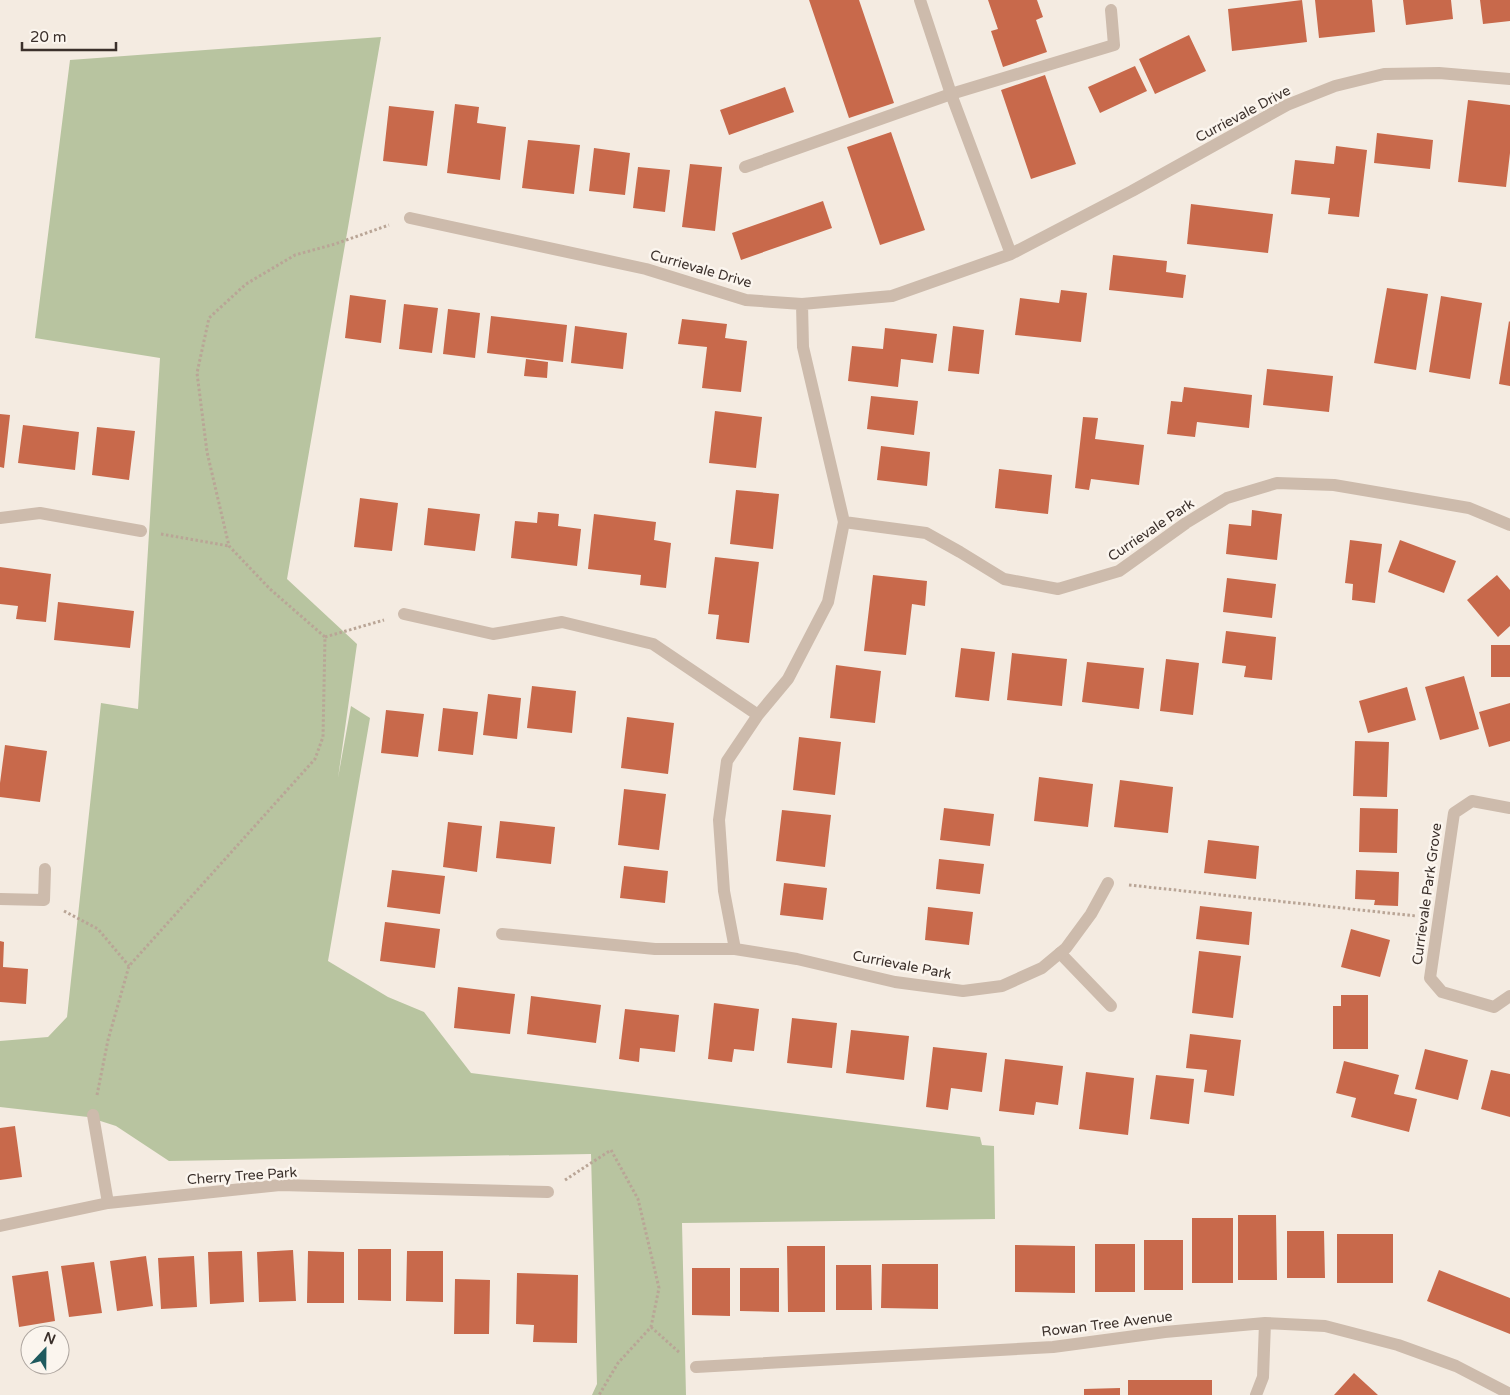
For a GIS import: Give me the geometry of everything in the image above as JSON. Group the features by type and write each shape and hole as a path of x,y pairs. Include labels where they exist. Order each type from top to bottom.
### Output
{"street":[{"path":"920,0 951,94 1011,254"},
{"path":"745,167 951,94 1114,46 1111,10"},
{"name":"Currievale Drive","path":"410,218 646,269 746,300 802,304 892,296 1011,254 1132,192 1287,105 1335,86 1384,74 1439,73 1510,79"},
{"path":"735,949 724,891 719,820 727,761 758,715 788,680 828,602 844,522 803,347 802,304"},
{"name":"Currievale Park","path":"844,522 926,534 1004,579 1058,589 1119,572 1186,523 1227,498 1278,483 1334,485 1469,508 1510,525"},
{"path":"0,518 40,514 141,531"},
{"path":"404,614 493,634 562,622 652,644 758,715"},
{"name":"Currievale Park Grove","path":"1510,808 1472,801 1454,813 1430,978 1442,992 1494,1007 1510,996"},
{"path":"0,899 44,900 45,869"},
{"name":"Currievale Park","path":"502,934 655,949 735,949 797,959 895,982 963,991 1002,986 1042,968 1066,948 1091,914 1108,883"},
{"path":"1060,953 1111,1006"},
{"path":"93,1115 108,1203"},
{"name":"Cherry Tree Park","path":"0,1226 108,1203 280,1185 548,1192"},
{"path":"1256,1395 1263,1377 1265,1324"},
{"name":"Rowan Tree Avenue","path":"696,1367 1054,1347 1165,1332 1265,1324 1325,1326 1398,1345 1456,1366 1510,1394"}],"path":[{"path":"325,637 270,589 229,546 207,452 197,372 208,318 246,284 295,256 410,218"},
{"path":"141,531 229,546"},
{"path":"325,637 404,614"},
{"path":"93,1115 108,1040 129,966 315,759 323,737 325,637"},
{"path":"1108,883 1439,919"},
{"path":"44,900 98,929 129,966"},
{"path":"548,1192 611,1150 638,1200 660,1288 651,1327 618,1363 599,1395"},
{"path":"651,1327 696,1367"}],"green space":[{"path":"381,37 287,579 357,644 338,778 351,706 370,718 328,961 388,997 424,1012 471,1073 980,1137 982,1145 994,1146 995,1219 682,1223 686,1395 592,1395 597,1384 591,1154 169,1161 116,1126 88,1117 0,1107 0,1041 48,1037 67,1017 101,703 138,709 160,358 35,338 70,60"}],"building":[{"path":"809,0 859,0 894,103 849,118"},
{"path":"988,0 1037,0 1043,17 1036,20 1047,52 1003,67 991,31 998,29"},
{"path":"1302,0 1307,42 1232,51 1228,9"},
{"path":"1315,0 1372,0 1375,32 1319,38"},
{"path":"1403,0 1451,0 1453,19 1406,25"},
{"path":"1480,0 1510,0 1510,21 1483,24"},
{"path":"1189,35 1206,71 1155,94 1139,59"},
{"path":"1135,66 1147,91 1100,113 1088,87"},
{"path":"1045,75 1076,164 1031,179 1001,90"},
{"path":"785,87 794,112 729,135 720,110"},
{"path":"1468,100 1510,105 1510,153 1506,187 1458,182"},
{"path":"455,104 479,107 477,123 506,127 500,180 447,173"},
{"path":"389,106 434,111 427,166 383,161"},
{"path":"891,132 925,230 880,245 847,147"},
{"path":"1377,133 1433,140 1430,169 1374,163"},
{"path":"528,140 580,145 574,194 522,188"},
{"path":"1336,146 1367,150 1359,217 1328,214 1330,198 1291,194 1295,160 1334,164"},
{"path":"594,148 630,153 625,195 589,191"},
{"path":"690,164 722,167 715,231 682,227"},
{"path":"638,167 670,170 665,212 633,208"},
{"path":"823,201 832,228 741,260 732,233"},
{"path":"1191,204 1273,214 1268,253 1187,244"},
{"path":"1113,255 1167,261 1166,272 1186,275 1183,298 1109,290"},
{"path":"1387,288 1428,294 1416,370 1374,363"},
{"path":"1061,290 1087,293 1081,342 1015,335 1020,298 1059,303"},
{"path":"350,295 386,300 381,343 345,338"},
{"path":"1441,296 1482,303 1470,379 1429,372"},
{"path":"404,304 438,308 432,353 399,349"},
{"path":"448,309 480,313 475,358 443,354"},
{"path":"491,316 567,325 563,362 487,353"},
{"path":"682,319 727,324 725,338 747,341 741,392 702,388 707,347 678,344"},
{"path":"1510,322 1510,386 1499,384"},
{"path":"575,326 627,333 623,369 571,363"},
{"path":"953,326 984,330 979,374 948,371"},
{"path":"885,328 937,334 933,363 901,359 898,387 848,381 852,346 883,349"},
{"path":"526,359 548,362 547,378 524,376"},
{"path":"1267,369 1333,376 1329,412 1263,405"},
{"path":"1184,387 1252,395 1249,428 1197,422 1195,437 1167,434 1171,401 1182,402"},
{"path":"871,396 918,401 914,435 867,429"},
{"path":"715,411 762,417 756,468 709,463"},
{"path":"0,414 10,415 4,468 0,467"},
{"path":"1083,417 1098,418 1095,439 1144,445 1139,485 1091,479 1089,490 1075,488"},
{"path":"23,425 79,432 75,470 18,463"},
{"path":"97,427 135,431 129,480 92,475"},
{"path":"881,446 930,452 927,486 877,480"},
{"path":"999,469 1052,475 1048,514 995,508"},
{"path":"736,490 779,494 773,549 730,544"},
{"path":"360,498 398,503 392,551 354,547"},
{"path":"428,508 480,514 475,551 424,545"},
{"path":"1252,510 1282,514 1277,560 1226,554 1229,524 1251,526"},
{"path":"538,512 559,514 558,526 581,529 577,566 511,558 515,521 537,523"},
{"path":"594,514 656,522 654,540 671,543 666,588 640,585 641,575 588,569"},
{"path":"1350,540 1382,544 1375,603 1352,600 1353,584 1345,583"},
{"path":"1400,540 1456,561 1444,593 1388,572"},
{"path":"715,557 759,562 749,643 716,639 719,615 708,614"},
{"path":"0,567 51,574 46,622 16,619 18,606 0,604"},
{"path":"873,575 927,581 925,606 912,604 906,655 864,651"},
{"path":"1497,575 1510,590 1510,626 1498,637 1467,600"},
{"path":"1227,578 1276,584 1272,618 1223,612"},
{"path":"58,602 134,611 130,648 54,640"},
{"path":"1226,631 1276,637 1272,680 1244,677 1246,666 1222,663"},
{"path":"1491,645 1510,645 1510,677 1491,677"},
{"path":"961,648 995,652 989,701 955,697"},
{"path":"1012,653 1067,659 1062,706 1007,700"},
{"path":"1166,659 1199,663 1193,715 1160,711"},
{"path":"1087,662 1144,668 1139,709 1082,702"},
{"path":"836,665 881,671 875,723 830,718"},
{"path":"1464,676 1479,729 1440,740 1425,687"},
{"path":"532,686 576,691 572,733 527,728"},
{"path":"1407,687 1416,720 1368,733 1359,701"},
{"path":"488,694 521,698 517,739 483,735"},
{"path":"1510,703 1510,741 1489,747 1479,712"},
{"path":"443,708 478,712 473,755 438,751"},
{"path":"386,710 424,714 418,757 381,753"},
{"path":"627,717 674,723 668,774 621,768"},
{"path":"799,737 841,742 835,795 793,790"},
{"path":"1355,741 1389,742 1387,797 1353,796"},
{"path":"5,745 47,751 40,802 0,797"},
{"path":"1039,777 1093,784 1088,827 1034,821"},
{"path":"1120,780 1173,787 1168,833 1114,827"},
{"path":"624,789 666,794 659,850 618,845"},
{"path":"944,808 994,814 990,846 940,840"},
{"path":"1360,808 1398,809 1397,853 1359,852"},
{"path":"782,810 831,815 825,867 776,861"},
{"path":"500,821 555,827 551,864 496,858"},
{"path":"448,822 482,826 477,872 443,867"},
{"path":"1208,840 1259,846 1256,879 1204,873"},
{"path":"939,859 984,864 980,894 936,889"},
{"path":"624,866 668,871 665,903 620,898"},
{"path":"392,870 445,876 440,914 387,907"},
{"path":"1356,870 1399,872 1398,906 1374,905 1375,900 1355,899"},
{"path":"784,883 827,888 823,920 780,915"},
{"path":"1200,906 1252,912 1249,945 1196,939"},
{"path":"928,907 973,912 969,945 925,940"},
{"path":"385,922 440,929 435,968 380,961"},
{"path":"1351,929 1390,940 1380,977 1341,967"},
{"path":"0,941 4,942 3,967 28,969 26,1004 0,1002"},
{"path":"1199,951 1241,956 1233,1018 1192,1013"},
{"path":"458,987 515,994 510,1034 454,1028"},
{"path":"1341,995 1368,995 1368,1049 1333,1049 1333,1006 1341,1006"},
{"path":"531,996 601,1005 596,1043 527,1034"},
{"path":"714,1003 759,1009 754,1051 734,1049 732,1062 708,1059"},
{"path":"625,1009 679,1015 675,1052 640,1048 639,1062 619,1059"},
{"path":"792,1018 837,1023 832,1068 787,1063"},
{"path":"851,1030 909,1036 904,1080 846,1073"},
{"path":"1190,1034 1241,1040 1234,1096 1204,1092 1207,1070 1186,1068"},
{"path":"933,1047 987,1053 982,1092 951,1088 948,1110 926,1107"},
{"path":"1425,1049 1468,1060 1458,1100 1415,1089"},
{"path":"1005,1059 1063,1066 1058,1105 1036,1102 1034,1115 999,1111"},
{"path":"1344,1061 1399,1075 1394,1094 1417,1099 1409,1132 1351,1117 1356,1098 1336,1093"},
{"path":"1491,1070 1510,1074 1510,1117 1481,1109"},
{"path":"1086,1072 1134,1078 1128,1135 1079,1129"},
{"path":"1156,1075 1194,1079 1189,1124 1150,1119"},
{"path":"15,1126 22,1177 0,1180 0,1128"},
{"path":"1238,1215 1276,1215 1277,1280 1238,1280"},
{"path":"1192,1218 1233,1218 1233,1283 1192,1283"},
{"path":"1287,1231 1324,1231 1325,1278 1287,1278"},
{"path":"1337,1234 1393,1234 1393,1283 1337,1283"},
{"path":"1144,1240 1183,1240 1183,1290 1144,1290"},
{"path":"1095,1244 1135,1244 1135,1292 1095,1292"},
{"path":"1015,1245 1075,1246 1075,1293 1015,1292"},
{"path":"787,1246 825,1246 825,1312 788,1312"},
{"path":"358,1249 391,1249 391,1301 358,1300"},
{"path":"293,1250 296,1301 259,1302 257,1252"},
{"path":"242,1251 244,1302 210,1304 208,1252"},
{"path":"308,1251 344,1252 344,1303 307,1303"},
{"path":"407,1251 443,1251 443,1302 406,1301"},
{"path":"146,1256 153,1306 117,1311 110,1261"},
{"path":"194,1256 197,1307 161,1309 158,1258"},
{"path":"94,1262 102,1313 69,1317 61,1266"},
{"path":"882,1264 938,1264 938,1309 881,1308"},
{"path":"836,1265 871,1265 872,1310 836,1310"},
{"path":"692,1268 730,1268 730,1316 692,1315"},
{"path":"740,1268 779,1268 779,1312 740,1311"},
{"path":"1439,1270 1510,1298 1510,1334 1427,1301"},
{"path":"48,1271 55,1321 20,1325 19,1327 12,1276"},
{"path":"517,1273 578,1275 577,1343 533,1342 534,1325 516,1324"},
{"path":"455,1279 490,1280 489,1334 454,1334"},
{"path":"1354,1373 1378,1395 1334,1395"},
{"path":"1128,1380 1212,1380 1212,1395 1128,1395"},
{"path":"1120,1388 1120,1395 1084,1395 1084,1389"}]}
